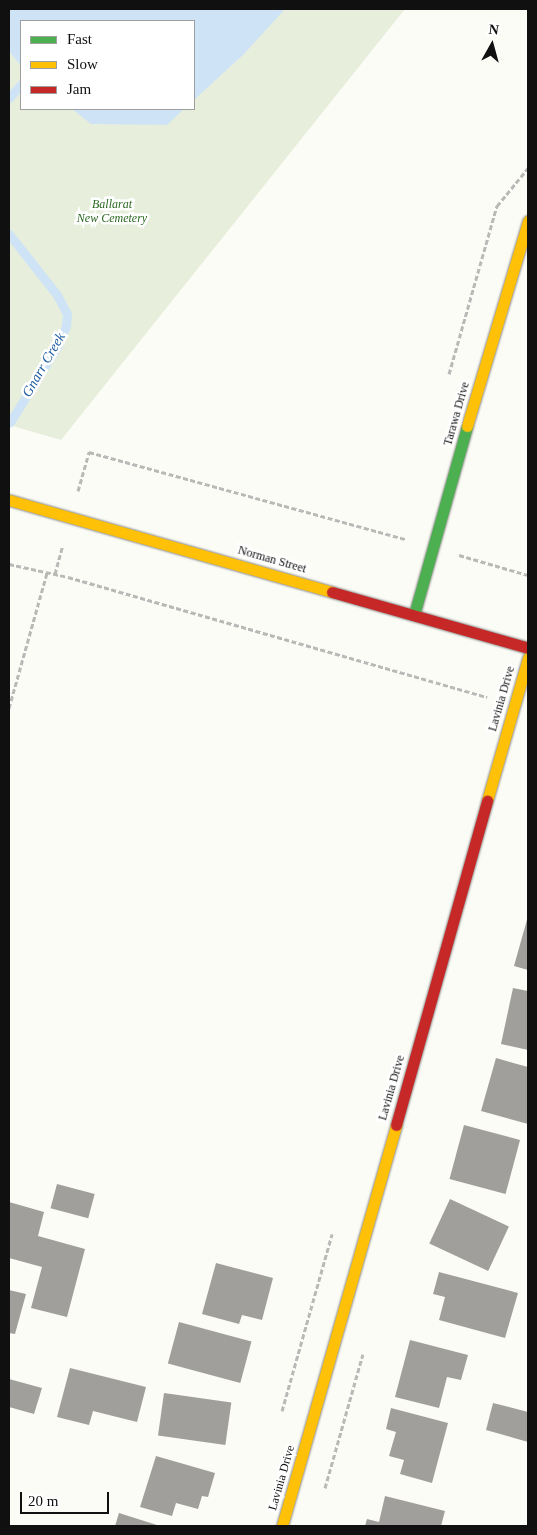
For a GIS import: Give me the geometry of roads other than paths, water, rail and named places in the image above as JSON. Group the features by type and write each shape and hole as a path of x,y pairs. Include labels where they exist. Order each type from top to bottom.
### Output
{"street":[{"name":"Tarawa Drive","path":"414,615 516,254 528,221"},
{"name":"Norman Street","path":"9,500 528,648"},
{"name":"Lavinia Drive","path":"282,1526 528,658"}],"water":[{"path":"9,9 285,9 244,54 195,99 195,20 20,20 20,65 9,51"},
{"path":"73,110 183,110 167,125 91,124"}],"waterway":[{"name":"Gnarr Creek","path":"9,98 20,85"},
{"name":"Gnarr Creek","path":"9,234 57,295 67,314 66,326 58,345 10,422"}],"park label":[{"name":"Ballarat New Cemetery","path":"112,212"}]}
